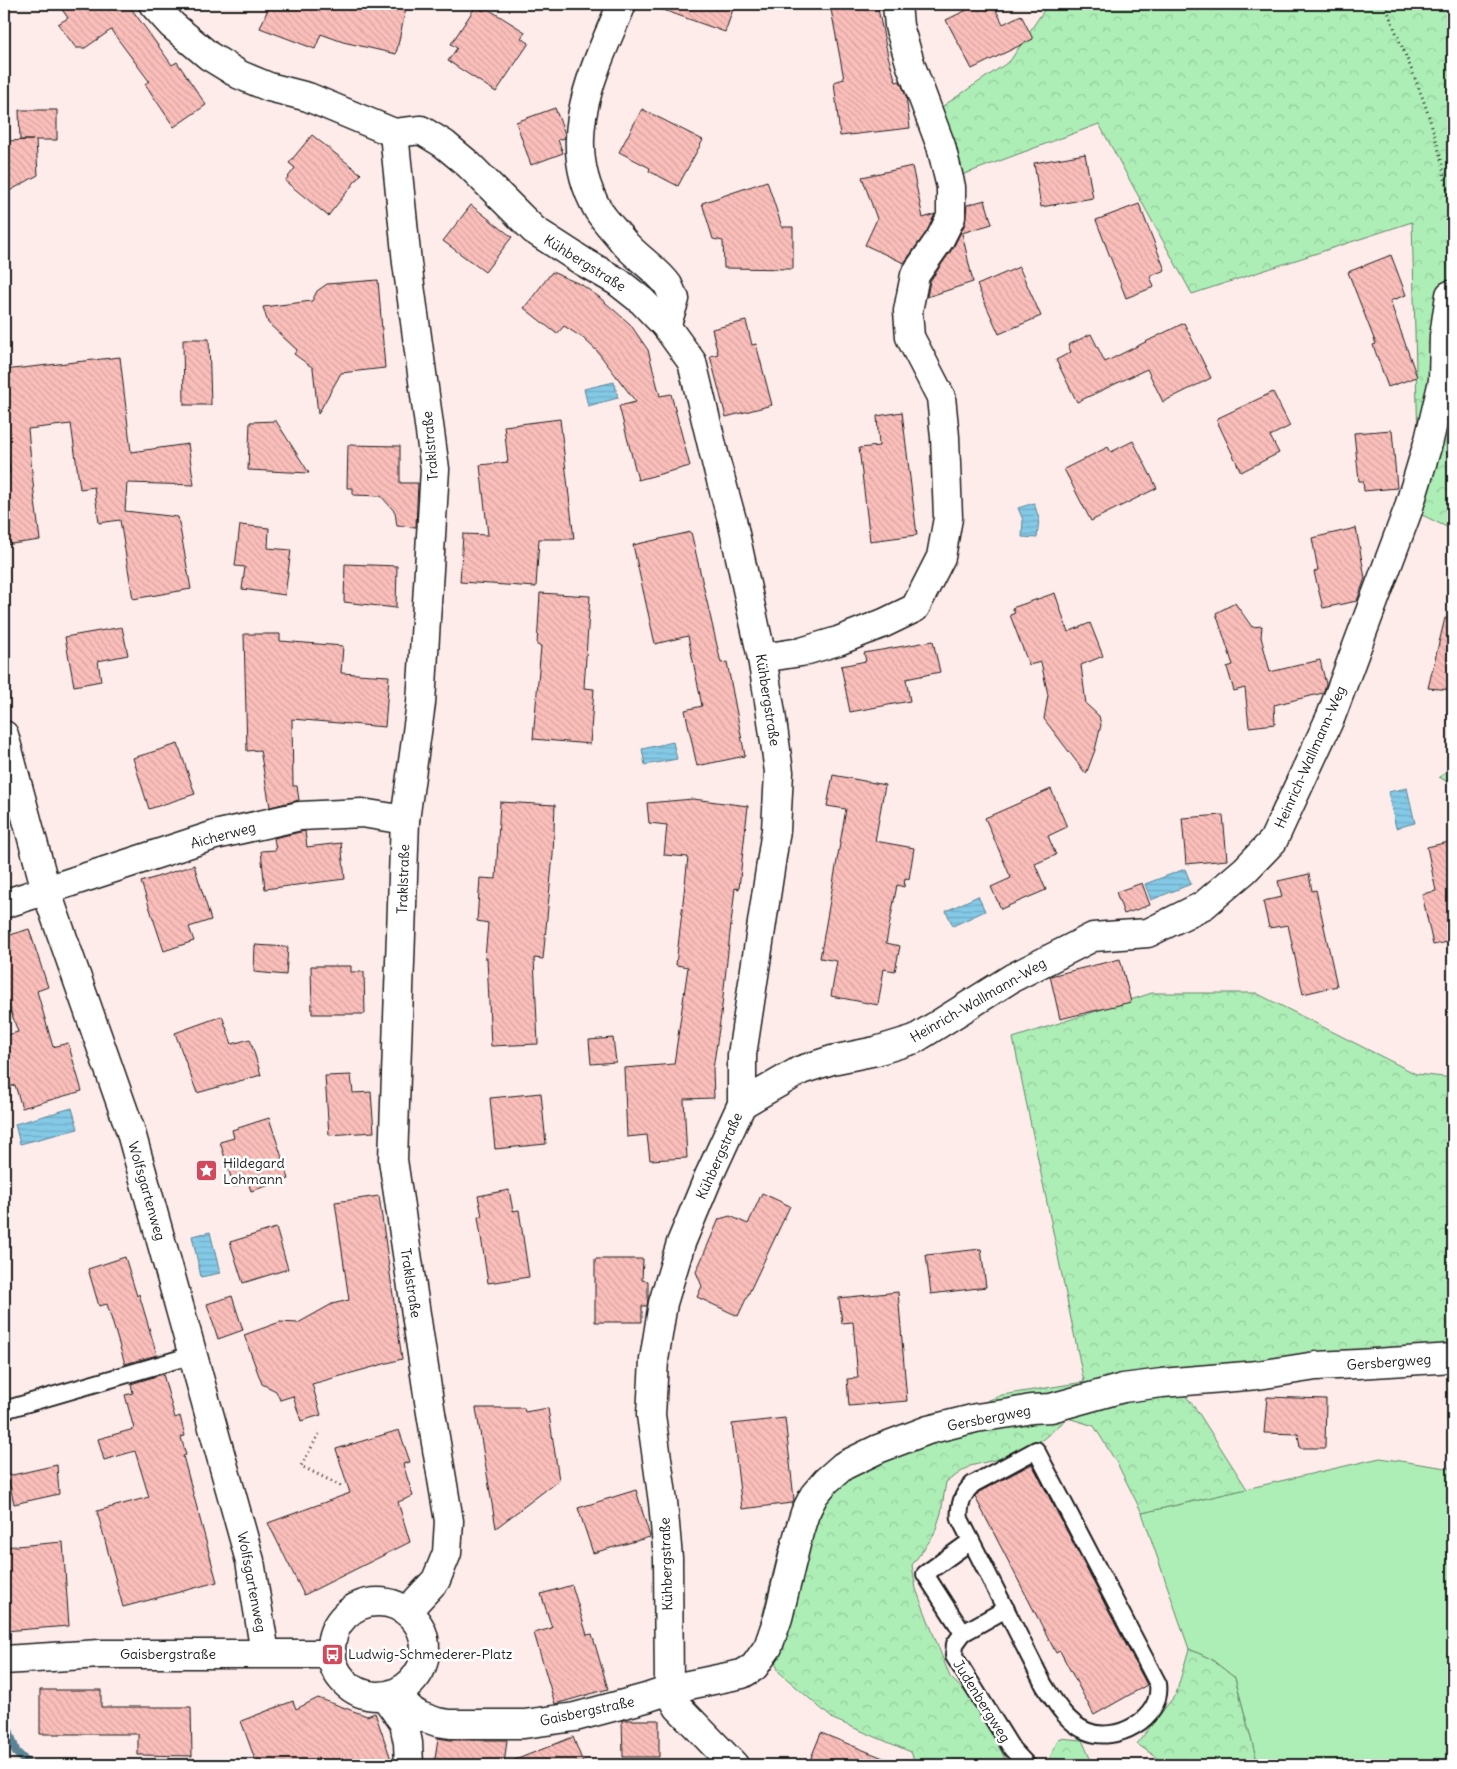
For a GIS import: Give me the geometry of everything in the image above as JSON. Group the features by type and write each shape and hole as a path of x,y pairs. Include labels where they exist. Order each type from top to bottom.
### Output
{"street":[{"name":"Kühbergstraße","path":"153,4 172,25 209,56 240,75 269,87 308,97 394,133 421,130 444,144 468,164 534,230 582,262 618,282 642,301 666,326 692,362 732,520 762,658 779,772 776,830 742,1055 742,1104 708,1178 682,1243 663,1303 654,1360 651,1414 663,1502 668,1558 669,1691"},
{"path":"622,4 584,100 579,139 584,175 598,210 624,243 667,285 675,299 666,326"},
{"path":"762,658 801,652 838,641 884,623 915,608 941,558 948,518 945,437 941,397 910,337 908,311 915,275 940,239 951,217 951,187 941,146 911,66 899,26 897,4"},
{"name":"Traklstraße","path":"394,133 407,263 435,469 421,703 405,820 393,1160 449,1521 448,1553 436,1580 407,1611"},
{"name":"Heinrich-Wallmann-Weg","path":"742,1104 801,1070 832,1060 876,1051 915,1038 1012,978 1093,937 1148,932 1188,913 1204,905 1245,870 1273,841 1331,716 1408,510 1429,440 1443,381 1444,336 1450,295"},
{"name":"Wolfsgartenweg","path":"4,736 46,890 130,1129 250,1561 265,1653"},
{"name":"Aicherweg","path":"4,904 215,835 300,816 362,813 405,820"},
{"name":"Gersbergweg","path":"669,1691 679,1686 742,1674 754,1667 768,1647 778,1618 799,1532 805,1513 814,1495 843,1466 878,1449 928,1430 976,1418 1031,1409 1051,1408 1123,1388 1258,1375 1316,1366 1453,1358"},
{"path":"378,1602 393,1604 407,1611 423,1634 425,1647 424,1661 418,1674 409,1684 391,1693 369,1695 356,1690 344,1680 336,1668 332,1654 332,1638 338,1624 348,1612 362,1604 378,1602"},
{"name":"Gaisbergstraße","path":"4,1660 100,1654 332,1654"},
{"path":"669,1691 678,1707 734,1765"},
{"name":"Gaisbergstraße","path":"391,1693 412,1711 428,1720 450,1724 524,1724 559,1720 669,1691"},
{"path":"391,1693 404,1723 408,1743 409,1765"}],"lane":[{"path":"4,1410 193,1355"},
{"path":"1036,1450 1158,1684 1158,1699 1142,1720 1120,1732 1102,1735 1094,1734 1080,1727 1064,1714 1044,1685 971,1541 959,1513 961,1503 968,1488 978,1480 1036,1450"},
{"path":"971,1541 925,1574 962,1633 1006,1609"},
{"name":"Judenbergweg","path":"962,1633 955,1644 954,1656 1012,1749 1027,1765"}],"path":[{"path":"1385,4 1429,118 1445,175 1451,222 1450,295"},
{"path":"319,1434 301,1466 343,1487"}],"green space":[{"path":"1048,4 1453,4 1453,530 1420,514 1412,222 1192,294 1099,124 962,175 940,108 1010,61"},
{"path":"1453,768 1453,785 1439,777"},
{"path":"1152,993 1256,993 1416,1074 1453,1078 1453,1351 1181,1390 1196,1409 1247,1489 1142,1513 1118,1465 1094,1426 1068,1418 1042,1440 1010,1456 970,1466 946,1482 941,1513 934,1535 912,1565 916,1589 950,1677 977,1703 1006,1761 1047,1764 1059,1738 1082,1740 1093,1765 916,1765 911,1752 833,1719 779,1672 760,1625 780,1545 803,1490 839,1459 1002,1395 1084,1382 1013,1038"},
{"path":"1380,1458 1453,1469 1453,1765 1258,1765 1235,1678 1211,1659 1189,1649 1142,1513"},
{"path":"1189,1649 1211,1659 1235,1678 1258,1765 1168,1765 1137,1744 1176,1694"}],"water":[{"path":"614,382 618,398 588,406 584,389"},
{"path":"1034,503 1039,519 1037,538 1022,537 1023,520 1018,508"},
{"path":"673,742 677,759 645,765 642,749"},
{"path":"1407,788 1415,823 1396,828 1388,792"},
{"path":"1185,869 1191,884 1151,900 1145,884"},
{"path":"978,896 985,911 953,926 946,911"},
{"path":"72,1108 78,1129 20,1144 15,1124"},
{"path":"210,1232 220,1273 201,1277 192,1236"}],"building":[{"path":"58,4 128,4 172,65 177,62 206,105 174,127 145,84 149,81 111,30 85,48 76,48 58,24 68,18"},
{"path":"270,4 407,4 396,54 343,42 321,34 315,49 260,28"},
{"path":"656,4 735,4 725,32 655,7"},
{"path":"830,4 877,4 888,56 896,82 900,81 906,96 910,128 840,136 834,82 844,79"},
{"path":"979,4 993,4 1003,24 1021,15 1033,39 972,69 946,20"},
{"path":"476,6 483,11 485,7 525,32 521,38 529,43 496,92 448,61 457,48 451,44"},
{"path":"555,108 565,134 565,138 558,140 563,153 531,165 516,122"},
{"path":"642,109 703,140 678,186 649,171 650,168 619,152"},
{"path":"19,110 57,110 57,140 36,140 38,175 4,194 4,141 33,140 20,140"},
{"path":"312,135 361,174 328,216 285,181 295,168 289,163"},
{"path":"1085,154 1093,198 1041,207 1034,163"},
{"path":"912,166 923,218 935,214 927,231 904,263 865,245 877,219 862,177"},
{"path":"767,181 782,227 793,227 793,269 724,268 723,241 713,239 702,203"},
{"path":"985,200 992,224 962,233 973,282 927,297 930,281 953,248 965,224 967,205"},
{"path":"1139,204 1165,270 1150,276 1154,287 1126,298 1096,220"},
{"path":"471,205 512,237 485,272 443,241"},
{"path":"1391,255 1406,295 1390,301 1417,377 1388,387 1373,345 1376,344 1348,272"},
{"path":"1019,267 1041,316 999,334 977,285"},
{"path":"552,272 582,285 630,324 648,350 660,396 671,394 690,466 638,480 619,406 636,402 597,351 583,338 564,326 557,334 524,308"},
{"path":"378,280 385,368 341,373 318,414 313,368 294,354 297,350 268,323 263,307 312,301 317,291 327,284"},
{"path":"746,321 752,345 756,344 772,405 726,417 710,356 718,354 712,329"},
{"path":"1184,323 1211,378 1163,402 1147,369 1077,402 1056,360 1071,352 1068,345 1091,334 1105,362"},
{"path":"183,339 209,339 211,405 184,405"},
{"path":"120,357 131,452 188,444 194,485 127,483 125,511 178,517 191,589 133,599 120,520 99,523 94,487 80,489 71,424 28,429 40,540 4,545 4,474 10,473 4,422 4,370"},
{"path":"1273,392 1290,426 1270,436 1279,453 1241,472 1216,419"},
{"path":"902,412 917,535 870,541 859,448 879,446 877,416"},
{"path":"560,419 574,539 539,539 536,587 460,582 463,534 488,535 480,465 508,462 504,426"},
{"path":"276,421 309,473 248,470 250,422"},
{"path":"1392,430 1397,488 1364,491 1363,481 1359,481 1354,433"},
{"path":"1133,441 1157,488 1091,521 1064,469 1108,447 1111,452"},
{"path":"348,445 400,446 400,483 418,483 416,527 397,526 395,512 381,496 353,495 353,488 347,488"},
{"path":"240,525 269,528 268,548 291,550 285,595 242,589 245,567 235,566"},
{"path":"1356,528 1365,578 1357,601 1323,608 1314,572 1318,570 1312,538"},
{"path":"691,532 721,663 727,662 745,756 697,766 685,710 702,706 688,636 655,644 633,545"},
{"path":"345,564 397,566 396,608 344,602"},
{"path":"540,593 590,596 584,688 594,689 590,744 533,739 541,646 537,645"},
{"path":"1055,593 1068,632 1090,623 1103,656 1081,665 1086,704 1099,716 1101,725 1095,750 1086,774 1044,719 1048,695 1041,662 1029,665 1010,615 1015,613 1012,608"},
{"path":"1235,603 1252,627 1262,626 1261,637 1270,672 1320,660 1326,684 1323,693 1274,705 1275,724 1249,727 1245,688 1234,691 1227,667 1233,665 1216,613"},
{"path":"1445,618 1453,619 1453,690 1428,688"},
{"path":"122,627 128,655 98,661 101,681 74,686 65,637"},
{"path":"244,634 280,634 280,641 343,646 341,673 389,676 385,727 292,719 293,786 297,786 299,800 270,807 260,750 247,751"},
{"path":"933,641 940,672 906,679 910,701 850,712 841,666 866,661 864,653"},
{"path":"178,744 195,794 149,809 133,758"},
{"path":"833,775 885,785 875,841 914,848 909,879 905,878 904,887 897,885 886,943 900,946 895,971 884,969 878,1005 831,996 837,961 820,958 846,809 827,806"},
{"path":"1051,789 1067,827 1048,836 1056,855 1035,864 1046,890 1001,909 991,887 1011,878 985,818"},
{"path":"693,799 748,806 739,889 735,888 713,1069 714,1098 684,1099 687,1158 650,1160 647,1135 627,1137 624,1068 674,1064 688,967 676,965 688,857 664,855 667,825 649,823 647,803"},
{"path":"500,802 555,805 553,855 543,959 534,958 538,1044 491,1046 487,958 485,958 488,923 477,921 480,878 496,879"},
{"path":"1223,815 1227,860 1186,864 1182,818"},
{"path":"305,831 307,847 341,843 345,879 265,889 261,851 276,850 274,838"},
{"path":"1453,841 1453,941 1433,945 1422,894 1436,891 1427,847"},
{"path":"194,865 211,920 189,927 194,941 164,951 141,882"},
{"path":"1309,874 1312,891 1316,890 1337,986 1303,994 1288,925 1269,928 1263,901 1282,897 1278,881"},
{"path":"1142,883 1150,905 1124,914 1116,892"},
{"path":"29,929 48,987 37,991 53,1047 68,1043 82,1091 22,1108 15,1085 4,1089 4,1036 18,1032 4,992 4,937"},
{"path":"255,945 288,947 286,975 254,972"},
{"path":"1120,959 1131,1002 1060,1019 1050,976"},
{"path":"311,966 351,966 351,972 364,972 365,1014 312,1014"},
{"path":"222,1016 232,1044 250,1039 261,1075 197,1093 175,1033"},
{"path":"613,1038 616,1062 591,1064 589,1040"},
{"path":"351,1075 353,1093 371,1092 374,1132 329,1135 325,1076"},
{"path":"541,1093 546,1144 495,1149 490,1098"},
{"path":"269,1118 289,1179 251,1191 248,1182 234,1187 220,1142 234,1138 232,1130"},
{"path":"509,1190 513,1211 519,1210 529,1277 488,1283 478,1217 482,1216 478,1196"},
{"path":"762,1193 790,1206 738,1316 697,1297 702,1286 696,1272 719,1219 730,1216 748,1224"},
{"path":"379,1196 402,1359 312,1384 321,1415 301,1421 293,1396 280,1400 276,1391 262,1384 244,1335 280,1322 298,1323 332,1304 349,1300 335,1202"},
{"path":"276,1228 288,1269 243,1283 230,1242"},
{"path":"981,1249 986,1287 931,1294 926,1255"},
{"path":"125,1257 137,1296 139,1294 157,1355 125,1364 107,1304 99,1306 88,1269"},
{"path":"595,1259 643,1259 642,1280 648,1281 648,1298 647,1306 642,1306 642,1322 595,1322"},
{"path":"898,1292 907,1401 849,1406 847,1379 858,1378 853,1322 842,1323 839,1298"},
{"path":"232,1296 243,1330 218,1339 207,1304"},
{"path":"163,1374 175,1418 180,1416 185,1436 181,1437 186,1455 183,1456 217,1582 123,1607 97,1511 149,1497 135,1451 104,1460 98,1439 134,1429 125,1395 133,1393 131,1384"},
{"path":"1267,1397 1326,1399 1325,1448 1300,1448 1298,1434 1264,1433"},
{"path":"476,1408 524,1408 525,1412 548,1408 559,1480 496,1528"},
{"path":"785,1418 794,1499 792,1503 742,1509 732,1424"},
{"path":"399,1430 410,1462 403,1464 413,1496 398,1502 410,1542 304,1595 268,1523 350,1493 336,1449"},
{"path":"1032,1464 1147,1685 1094,1715 1060,1651 1056,1653 975,1497 979,1492"},
{"path":"57,1465 59,1494 14,1504 8,1476"},
{"path":"636,1490 650,1537 593,1553 578,1508"},
{"path":"63,1542 69,1626 4,1631 4,1547"},
{"path":"572,1585 587,1635 592,1634 608,1689 555,1704 534,1633 552,1628 541,1594"},
{"path":"40,1690 101,1690 101,1707 191,1707 192,1756 138,1755 138,1734 40,1734"},
{"path":"318,1698 367,1716 375,1713 393,1765 257,1765 241,1721 293,1701 296,1709"},
{"path":"622,1720 659,1720 659,1757 623,1757"},
{"path":"821,1733 898,1764 898,1765 808,1765"},
{"path":"573,1737 584,1765 505,1765 505,1764"},
{"path":"438,1738 450,1740 507,1740 504,1765 434,1765"}],"waterway":[{"path":"4,1717 16,1752 29,1765"}],"place":[{"name":"Hildegard Lohmann","path":"207,1171"},
{"name":"Ludwig-Schmederer-Platz","path":"332,1654"}]}
